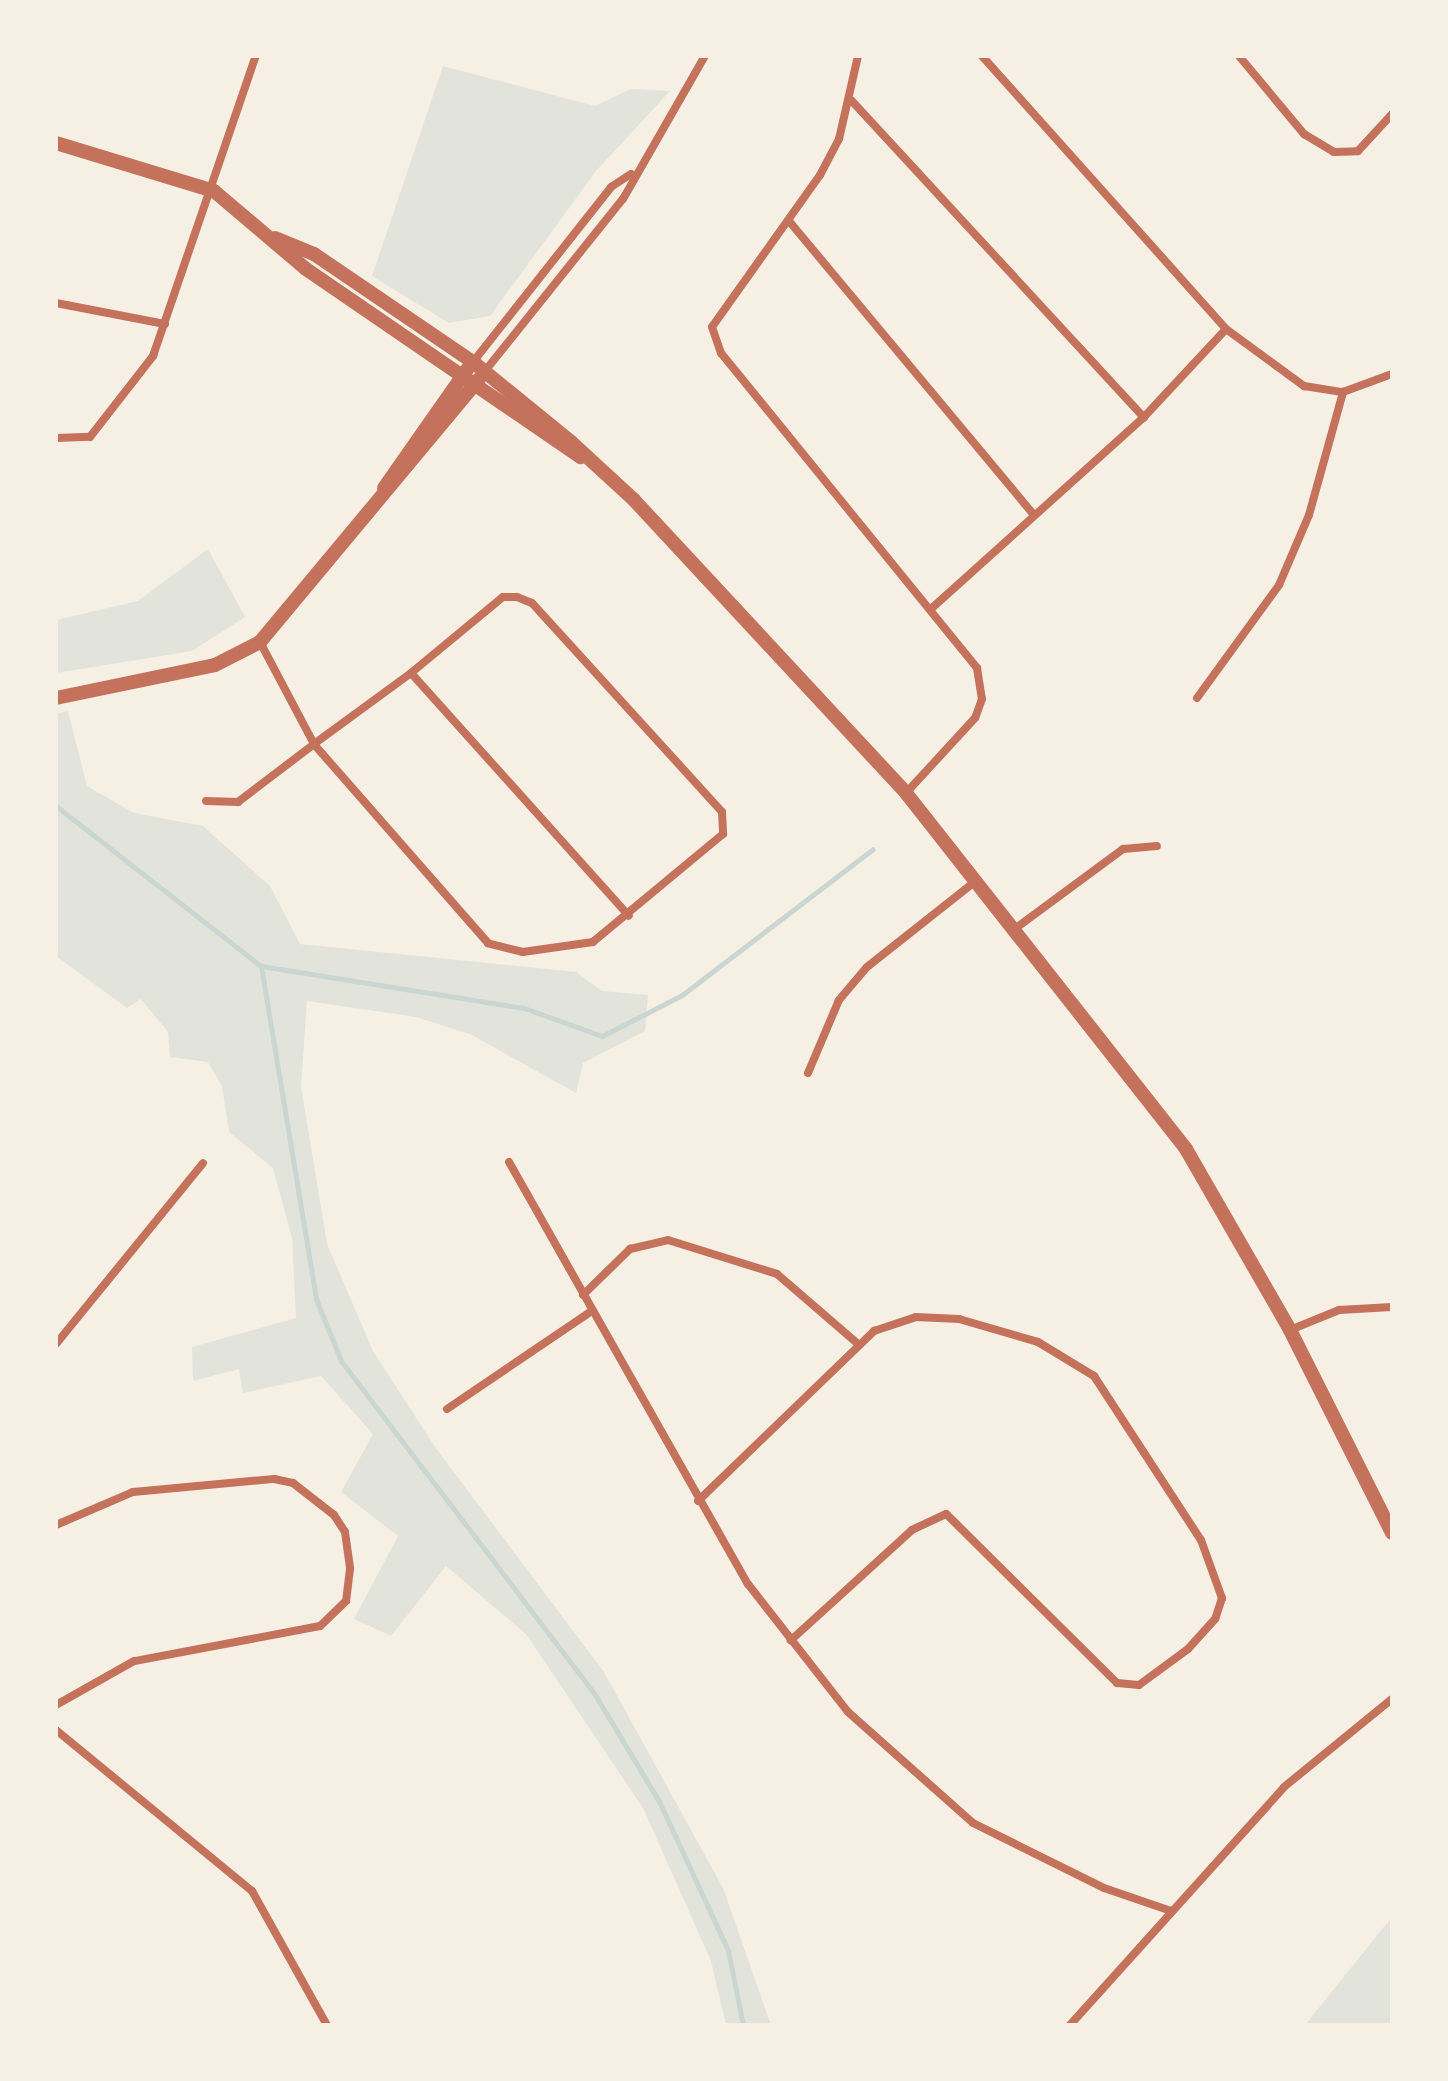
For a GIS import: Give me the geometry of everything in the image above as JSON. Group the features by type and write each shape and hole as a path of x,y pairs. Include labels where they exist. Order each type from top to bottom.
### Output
{"street":[{"path":"56,438 90,437 116,411 165,324 214,191 256,56"},
{"path":"479,367 623,199 632,174 705,56"},
{"path":"858,56 851,100 839,139 789,221 715,313 712,327 721,353 932,608 977,668 982,699 965,731 906,793"},
{"path":"982,56 1226,329 1304,386 1343,392 1392,374"},
{"path":"1239,56 1304,134 1334,152 1358,151 1392,114"},
{"path":"851,100 1144,417"},
{"path":"56,143 214,191 275,238 306,269 586,459"},
{"path":"56,698 215,665 260,642 380,496 611,187 632,174"},
{"path":"789,221 1032,513"},
{"path":"275,238 314,254 479,367 634,500 906,793 1016,928 1186,1149 1290,1330 1392,1533"},
{"path":"56,303 165,324"},
{"path":"932,608 1032,513 1144,417 1226,329"},
{"path":"1197,698 1279,585 1309,515 1343,392"},
{"path":"206,801 238,802 314,744 411,673 503,597 532,603 722,812 717,846 593,942 562,949 523,952 488,943 314,744 260,642"},
{"path":"411,673 629,916"},
{"path":"1016,928 1123,849 1157,846"},
{"path":"808,1073 839,1000 867,967 977,879"},
{"path":"509,1162 698,1501 791,1640 848,1712 973,1823 1066,1871 1171,1911"},
{"path":"56,1344 203,1163"},
{"path":"583,1295 630,1249 668,1240 777,1274 857,1343"},
{"path":"1290,1330 1339,1310 1392,1307"},
{"path":"447,1409 592,1311"},
{"path":"698,1501 857,1343 895,1321 959,1319 1001,1327 1069,1358 1094,1376 1133,1427 1201,1540 1222,1598 1215,1619 1188,1649 1139,1685 1117,1683 946,1514 912,1530 791,1640"},
{"path":"56,1525 133,1492 274,1479 293,1483 334,1515 345,1532 350,1569 346,1601 320,1626 134,1661 56,1705"},
{"path":"1070,2025 1284,1787 1392,1699"},
{"path":"56,1730 252,1891 327,2025"}],"shaded area":[{"path":"443,66 595,106 631,89 670,91 596,171 490,316 449,323 372,276"},
{"path":"208,549 245,617 192,651 56,673 56,620 138,601"},
{"path":"68,711 87,786 134,813 203,826 270,886 300,944 576,972 602,991 648,995 645,1031 583,1063 576,1093 470,1034 416,1017 307,1001 301,1087 327,1244 373,1351 435,1447 604,1672 723,1888 771,2025 726,2025 711,1961 643,1808 526,1634 446,1566 391,1636 354,1619 398,1536 341,1492 373,1434 321,1376 243,1393 239,1369 193,1381 192,1347 296,1318 292,1238 273,1168 229,1132 222,1086 208,1062 170,1057 168,1032 141,999 127,1008 56,956 56,714"},
{"path":"1391,1918 1392,2025 1305,2025"}],"waterway":[{"path":"56,806 261,966 524,1008 602,1036 682,995 873,849"},
{"path":"261,966 316,1299 341,1361 594,1693 659,1801 728,1950 743,2025"}]}
